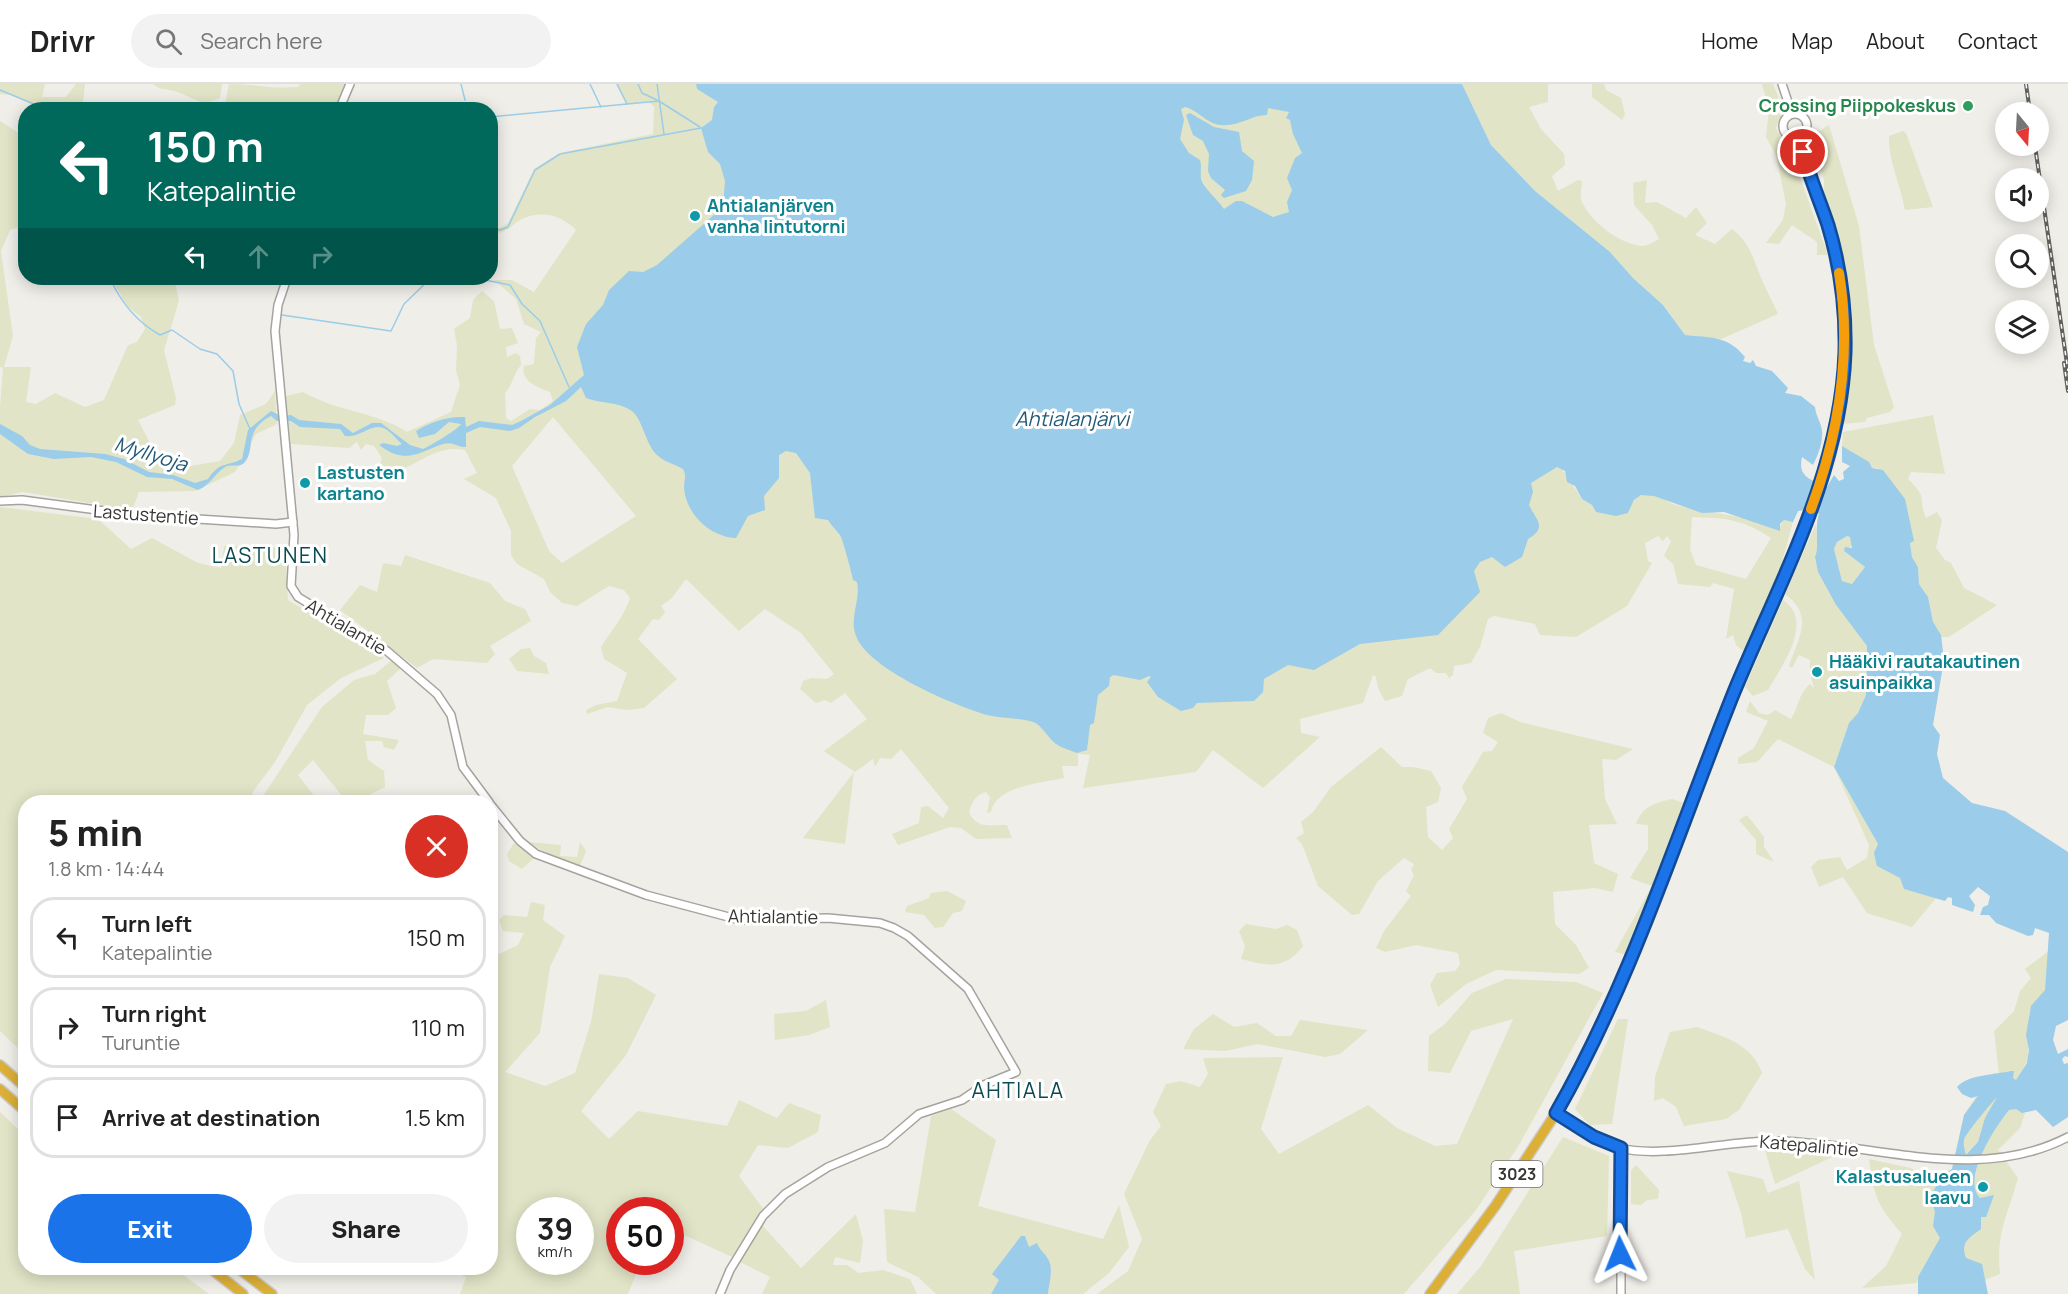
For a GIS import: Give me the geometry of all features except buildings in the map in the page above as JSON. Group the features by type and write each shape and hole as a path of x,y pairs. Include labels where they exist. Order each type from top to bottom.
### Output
{"highway":[{"path":"0,1065 18,1082"},
{"path":"0,1089 18,1105"},
{"name":"3023","path":"1429,1294 1496,1205 1556,1113"},
{"path":"219,1275 243,1294"},
{"path":"247,1275 272,1294"}],"street":[{"path":"343,102 351,84"},
{"path":"1782,85 1786,96 1788,116 1783,125 1807,166"},
{"path":"1556,1113 1583,1064 1641,939 1734,692 1808,517 1822,479 1837,418 1844,360 1844,326 1834,247 1807,166 1803,135 1807,124 1786,96"},
{"path":"1788,116 1800,114"},
{"path":"1788,136 1796,138 1803,135"},
{"name":"Ahtialantie","path":"285,285 275,318 295,543 291,586 298,597 387,651 437,694 451,715 463,767 484,795"},
{"name":"Lastustentie","path":"0,501 22,500 135,515 276,524 292,522"},
{"name":"Ahtialantie","path":"498,813 520,841 536,854 656,898 740,920 828,918 880,923 894,928 908,936 968,989 1016,1072 984,1085 962,1100 919,1114 885,1143 828,1167 785,1194 763,1215 730,1270 720,1294"},
{"name":"Katepalintie","path":"1556,1113 1586,1133 1621,1148 1646,1150 1775,1141 1938,1159 1992,1158 2030,1153 2068,1137"},
{"path":"1621,1148 1619,1212 1621,1294"}],"green space":[{"path":"0,84 45,84 42,97 66,97 76,84 85,84 83,102 28,102 11,95 0,94"},
{"path":"153,84 222,84 220,98 206,102"},
{"path":"229,84 298,87 301,84 346,84 338,102 225,102"},
{"name":"Ahtialanjärvi","path":"616,84 1382,84 1561,468 1582,499 1592,505 1596,512 1628,513 1637,498 1650,495 1673,504 1753,520 1778,530 1784,520 1793,522 1779,573 1753,638 1748,647 1742,650 1736,645 1733,635 1726,639 1734,589 1713,583 1710,587 1678,584 1673,564 1664,556 1671,541 1667,536 1663,541 1658,536 1645,543 1648,561 1652,563 1627,606 1576,637 1540,635 1535,624 1494,616 1488,619 1480,647 1471,663 1454,666 1453,675 1449,678 1446,673 1436,673 1430,668 1408,679 1402,696 1385,701 1378,688 1376,677 1373,675 1363,703 1300,719 1301,733 1320,737 1263,788 1213,750 1196,772 1083,788 1090,755 1078,754 1078,766 1062,766 1064,778 1010,791 994,803 991,812 987,813 990,797 986,792 975,799 969,812 972,817 984,825 1007,825 1012,838 976,839 961,828 950,827 898,845 892,834 919,823 921,807 928,806 943,818 949,808 901,749 891,759 880,758 875,767 873,759 855,772 824,751 867,719 845,693 831,703 825,700 816,703 800,689 803,681 811,678 827,679 834,674 801,633 765,609 739,631 686,579 672,598 661,606 665,612 659,620 653,619 638,639 677,679 644,708 627,710 608,707 587,714 586,710 596,705 617,701 627,673 604,659 601,647 628,604 630,598 624,590 609,586 577,606 562,603 550,592 544,579 517,564 511,555 511,531 496,498 464,479 477,473 465,450 441,451 402,469 378,473 382,458 374,446 366,444 361,450 357,442 349,448 291,444 286,396 303,392 329,404 382,420 407,432 451,412 460,385 456,370 457,345 454,329 470,318 473,300 482,291 494,301 500,329 512,328 518,343 506,347 507,357 516,353 520,356 521,365 505,393 506,418 511,421 530,409 540,410 553,401 550,392 531,383 524,371 524,366 534,364 536,338 541,332 524,324 516,299 498,283 498,280 512,280 534,292 576,230 559,218 545,215 524,218 501,232 498,233 498,228 508,223 534,169 560,153 653,134 654,107 649,102 626,104","holes":["553,417 636,516 562,563 549,551 512,466","1692,517 1742,523 1771,538 1746,579 1696,565 1690,549"]},
{"path":"1462,84 1548,84 1548,102 1529,107 1541,129 1564,154 1565,165 1552,176 1558,191 1578,180 1582,181 1581,199 1590,215 1615,236 1642,246 1659,239 1652,225 1634,205 1633,183 1647,180 1645,203 1657,202 1686,218 1696,207 1707,223 1695,235 1715,244 1732,229 1738,234 1750,251 1778,314 1721,339 1685,335 1663,305 1633,278 1610,252 1535,191 1491,145"},
{"path":"1592,84 1604,84 1606,90 1621,98 1625,114 1622,120 1592,97"},
{"path":"1762,84 1773,84 1783,109 1776,128 1799,175 1828,255 1817,255 1817,242 1792,225 1779,244 1766,243 1783,220 1786,204 1776,155 1766,137 1769,110"},
{"path":"0,121 18,133 18,227 10,230 1,251 13,336 4,367 31,367 26,402 36,404 55,393 85,407 104,400 128,345 137,342 145,329 141,317 127,306 115,285 176,285 179,301 164,350 176,398 175,405 138,420 156,455 184,467 220,461 234,443 240,415 266,404 275,391 277,424 256,434 235,472 195,491 139,492 132,510 23,492 0,497 0,407 3,368 0,367"},
{"path":"1829,125 1859,226 1874,345 1894,407 1890,412 1867,418 1865,422 1841,424 1849,357 1844,279 1824,197 1824,180 1811,144 1816,133"},
{"path":"1903,131 1906,133 1933,207 1905,210 1889,145 1889,136"},
{"path":"1933,415 1945,474 1911,472 1908,479 1919,491 1926,518 1937,512 1942,520 1936,548 1945,560 1951,563 1964,588 1997,605 1949,637 1941,637 1933,622 1928,597 1919,584 1918,567 1912,557 1910,543 1878,468 1872,468 1842,446 1843,432"},
{"path":"0,507 98,519 131,549 152,538 198,563 221,568 224,546 285,548 288,600 384,658 341,678 307,705 275,762 252,793 254,795 18,795 18,1048 0,1031"},
{"path":"1816,524 1818,552 1815,557 1818,572 1836,605 1867,646 1866,695 1858,713 1849,723 1834,767 1778,739 1757,762 1738,764 1738,758 1754,748 1768,721 1746,712 1750,701 1759,713 1768,715 1775,710 1791,719 1806,688 1810,684 1814,688 1810,673 1810,660 1799,655 1792,668 1789,666 1800,637 1802,619 1794,602 1785,594"},
{"path":"1847,536 1850,537 1853,545 1844,551 1865,567 1852,584 1842,581 1834,549 1837,542"},
{"path":"405,555 490,583 505,601 525,609 531,621 490,646 495,654 487,663 433,659 417,668 340,610 360,585 377,592 383,563 401,566"},
{"path":"1783,600 1792,609 1796,620 1793,644 1768,690 1753,696 1745,687"},
{"path":"530,648 534,656 546,663 549,674 517,671 509,659 521,649"},
{"path":"392,660 402,667 387,681 396,708 388,715 366,715 363,734 399,740 394,750 384,747 382,741 365,741 368,760 384,771 385,787 369,795 341,795 313,760 298,775 314,795 264,795 322,707 354,680 375,674"},
{"path":"1501,713 1520,722 1633,749 1616,760 1602,759 1605,799 1617,824 1589,825 1594,863 1618,874 1613,892 1595,888 1553,892 1555,924 1576,945 1589,968 1579,974 1496,970 1466,984 1438,1007 1430,985 1437,973 1455,971 1460,965 1458,953 1416,945 1385,952 1376,948 1384,931 1411,896 1406,891 1414,875 1411,870 1414,864 1404,858 1378,881 1359,914 1352,915 1318,886 1302,844 1296,838 1304,833 1301,822 1313,812 1331,787 1381,747 1402,767 1431,771 1441,788 1438,802 1426,807 1428,837 1442,850 1453,838 1449,829 1467,799 1462,787 1483,752 1492,751 1498,742 1483,733 1488,718"},
{"path":"1834,767 1878,844 1877,866 1901,878 1904,889 1936,898 1912,927 1867,913 1843,877 1819,887 1811,867 1818,860 1840,857 1847,870 1867,858 1869,845"},
{"path":"854,772 845,844 803,838"},
{"path":"1672,799 1684,803 1627,955 1615,952 1652,886 1630,878 1648,849 1648,825 1636,824 1645,810"},
{"path":"1747,815 1764,837 1764,847 1774,862 1756,854 1756,840 1739,820"},
{"path":"528,842 561,845 560,856 577,857 580,842 586,851 580,866 559,860"},
{"path":"514,843 534,858 522,869 509,861 507,854"},
{"path":"947,891 966,901 962,911 953,913 943,927 935,928 924,915 905,912 907,906 929,898 931,893"},
{"path":"531,902 545,905 543,920 565,936 550,967 540,1033 505,1072 545,1086 575,1073 591,1022 599,974 628,978 656,995 626,1055 581,1111 609,1139 638,1111 727,1126 739,1100 777,1118 789,1103 821,1115 818,1132 788,1148 758,1145 739,1176 764,1210 732,1257 684,1235 684,1197 606,1197 606,1275 636,1275 628,1294 460,1294 466,1277 462,1275 498,1275 498,954 518,945 524,933 503,931 499,920 504,915 527,917"},
{"path":"1246,924 1276,929 1287,925 1297,930 1303,946 1296,954 1282,963 1267,964 1241,959 1245,946 1239,931"},
{"path":"2049,951 2045,990 2030,1011 2028,1059 2018,1079 2014,1080 2003,1073 1999,1075 1994,1031 2014,1011 2020,991 2031,978 2025,969"},
{"path":"1506,979 1576,982 1603,993 1519,1145 1476,1210 1404,1294 1097,1294 1128,1271 1142,1239 1124,1194 1150,1140 1161,1126 1153,1112 1166,1084 1181,1081 1200,1087 1208,1074 1203,1058 1283,1057 1261,1129 1279,1154 1368,1105 1397,1128 1435,1146 1457,1144 1513,1019 1471,1031 1450,1073 1428,1071 1429,1036 1445,1024 1472,993"},
{"path":"826,1000 830,1027 809,1035 775,1040 774,1014 806,1011"},
{"path":"1213,1014 1234,1027 1257,1023 1276,1036 1291,1036 1300,1020 1368,1030 1340,1054 1325,1057 1258,1044 1225,1051 1183,1049 1194,1029"},
{"path":"1618,1019 1628,1019 1612,1124 1590,1125 1575,1109"},
{"path":"1697,1027 1736,1042 1751,1055 1762,1073 1739,1110 1726,1119 1684,1126 1676,1107 1663,1098 1654,1101 1655,1077 1670,1032"},
{"path":"1978,1094 2002,1094 2016,1109 2025,1113 2020,1128 1998,1150 2018,1178 2001,1235 2000,1274 1985,1280 1918,1277 1917,1283 1862,1288 1886,1266 1902,1234 1878,1200 1869,1159 1911,1168 1920,1175 1949,1171 1952,1169 1964,1115"},
{"path":"951,1109 996,1140 978,1206 1103,1239 1119,1205 1129,1247 1109,1273 1083,1294 1048,1294 1051,1271 1029,1247 1025,1236 991,1294 936,1294 918,1277 887,1262 884,1209 915,1212 931,1116"},
{"path":"0,1112 18,1129 18,1275 183,1275 209,1294 0,1294"},
{"path":"1563,1137 1609,1156 1607,1236 1514,1251 1520,1294 1457,1294 1481,1266"},
{"path":"1765,1147 1843,1152 1775,1184"},
{"path":"1636,1165 1659,1190 1658,1199 1647,1200 1641,1205 1631,1204 1631,1170"},
{"path":"1727,1171 1763,1179 1768,1193 1799,1181 1815,1280 1805,1269 1788,1229 1746,1238 1741,1213"},
{"path":"856,1214 863,1241 860,1263 835,1257 833,1265 847,1265 859,1273 883,1270 910,1279 917,1294 762,1294 770,1277 740,1262 762,1225 801,1268"}],"water":[{"name":"Ahtialanjärvi","path":"696,84 1462,84 1491,145 1535,191 1610,252 1633,278 1663,305 1685,335 1711,337 1725,341 1745,357 1743,361 1750,363 1753,360 1756,366 1772,371 1788,388 1785,393 1801,396 1815,407 1822,440 1813,465 1802,457 1802,470 1808,478 1827,487 1834,475 1839,481 1844,479 1843,472 1850,466 1842,462 1842,446 1869,462 1872,468 1883,470 1905,499 1914,541 1910,543 1912,557 1918,567 1919,584 1928,597 1933,622 1941,635 1944,660 1933,725 1940,735 1937,754 1943,778 1972,803 2005,811 2068,852 2068,1020 2056,1026 2053,1040 2058,1054 2068,1049 2068,1057 2065,1056 2062,1059 2064,1064 2068,1063 2068,1117 2053,1127 2036,1110 2022,1113 2016,1109 2009,1110 1982,1153 1977,1166 1975,1189 1980,1198 1994,1195 1986,1217 1981,1217 1981,1229 1967,1241 1964,1253 1966,1258 1982,1264 1988,1294 1918,1294 1918,1277 1940,1238 1933,1226 1935,1212 1930,1196 1944,1174 1952,1169 1964,1115 1978,1096 1971,1098 1962,1094 1957,1087 1975,1077 2011,1071 2014,1071 2013,1078 2016,1080 2027,1063 2029,1050 2026,1035 2031,1006 2045,990 2049,933 2035,928 2033,935 2028,936 1996,923 1989,915 1980,915 1983,907 1988,905 1990,896 1978,887 1969,896 1975,905 1973,912 1952,905 1952,898 1948,897 1945,901 1904,889 1900,878 1877,866 1874,853 1878,844 1834,767 1849,723 1858,713 1866,695 1867,646 1836,605 1818,572 1815,557 1819,514 1813,509 1798,511 1793,522 1784,520 1780,524 1780,531 1724,512 1702,513 1654,496 1641,495 1634,500 1628,513 1616,516 1596,512 1592,505 1582,499 1575,486 1567,482 1565,471 1557,467 1531,483 1533,492 1529,505 1539,527 1538,531 1528,539 1522,557 1505,567 1492,557 1480,562 1474,571 1480,592 1438,635 1360,644 1314,670 1288,665 1264,679 1263,692 1254,701 1197,703 1193,708 1181,711 1158,697 1147,682 1151,677 1140,680 1114,675 1110,677 1109,686 1098,695 1094,723 1090,725 1087,750 1077,753 1056,744 1033,722 987,715 913,684 877,661 864,648 854,629 858,595 857,582 853,580 840,535 828,520 815,518 810,473 796,453 786,451 779,455 779,478 764,496 765,510 748,516 736,538 726,537 709,529 694,515 686,498 683,469 655,453 632,411 621,406 586,398 581,387 566,401 519,428 510,431 480,427 466,433 466,447 446,443 406,456 391,452 379,445 383,443 397,446 402,444 382,428 371,428 356,435 345,436 340,429 300,427 291,421 277,421 271,416 262,421 253,433 245,462 241,465 223,468 198,490 172,479 147,477 116,462 91,457 54,459 28,454 0,434 0,424 22,436 30,445 40,449 105,454 124,459 149,472 173,475 195,483 208,479 216,469 242,459 248,430 271,411 281,416 291,415 299,420 341,424 353,433 372,423 381,423 410,445 423,449 461,424 449,422 435,434 419,438 416,431 439,420 465,417 466,427 479,421 512,425 521,421 550,405 584,375 577,347 586,324 603,305 609,290 629,271 643,272 657,265 723,207 725,181 720,164 708,152 701,128 712,120 714,107 718,102 697,89","holes":["1185,107 1221,125 1267,115 1268,108 1289,112 1286,118 1290,120 1293,134 1302,153 1295,158 1287,178 1292,190 1287,202 1289,212 1273,217 1242,201 1236,201 1224,209 1202,182 1200,160 1189,153 1180,139 1184,120 1181,109","1847,536 1850,537 1852,548 1845,547 1844,551 1865,567 1852,584 1842,581 1834,549 1837,542","1997,1097 1985,1118 1978,1142 1966,1155 1964,1140"]},
{"path":"1190,113 1214,127 1239,132 1242,151 1254,161 1252,180 1246,191 1224,198 1221,195 1225,190 1211,178 1208,171 1209,154 1203,141 1193,135 1186,115"},
{"path":"1021,1236 1025,1236 1029,1247 1037,1243 1050,1263 1048,1294 991,1294 999,1280 992,1274"}],"waterway":[{"path":"461,84 465,100"},
{"path":"590,84 601,107"},
{"path":"617,84 627,104"},
{"path":"638,84 642,93 657,100"},
{"path":"657,84 664,134"},
{"path":"0,90 29,102"},
{"path":"498,116 659,101 700,127"},
{"path":"498,230 508,227 535,170 560,154 701,128"},
{"path":"498,283 510,285 522,304 540,321 569,387"},
{"path":"114,285 119,296 137,318 160,335 172,330 200,349 217,354 233,371 239,404 250,429"},
{"path":"282,315 391,331 404,304 424,285"}],"railway":[{"path":"2026,84 2029,102"},
{"path":"2036,156 2068,371"},
{"path":"2064,363 2068,391"}],"slow traffic":[{"path":"1811,509 1822,479 1834,433 1844,369 1844,326 1839,273"}],"place":[{"name":"Crossing Piippokeskus","path":"1968,106"},
{"name":"Ahtialanjärven vanha lintutorni","path":"695,216"},
{"name":"Lastusten kartano","path":"305,483"},
{"name":"Hääkivi rautakautinen asuinpaikka","path":"1817,672"},
{"name":"Kalastusalueen laavu","path":"1983,1187"}],"district":[{"name":"LASTUNEN","path":"270,556"},
{"name":"AHTIALA","path":"1018,1091"}],"route":[{"path":"1620,1254 1621,1148 1578,1129 1556,1113 1598,1034 1641,939 1734,692 1772,606 1822,479 1837,418 1844,369 1843,308 1834,247 1803,152"}],"water label":[{"name":"Myllyoja","path":"151,454"}]}
